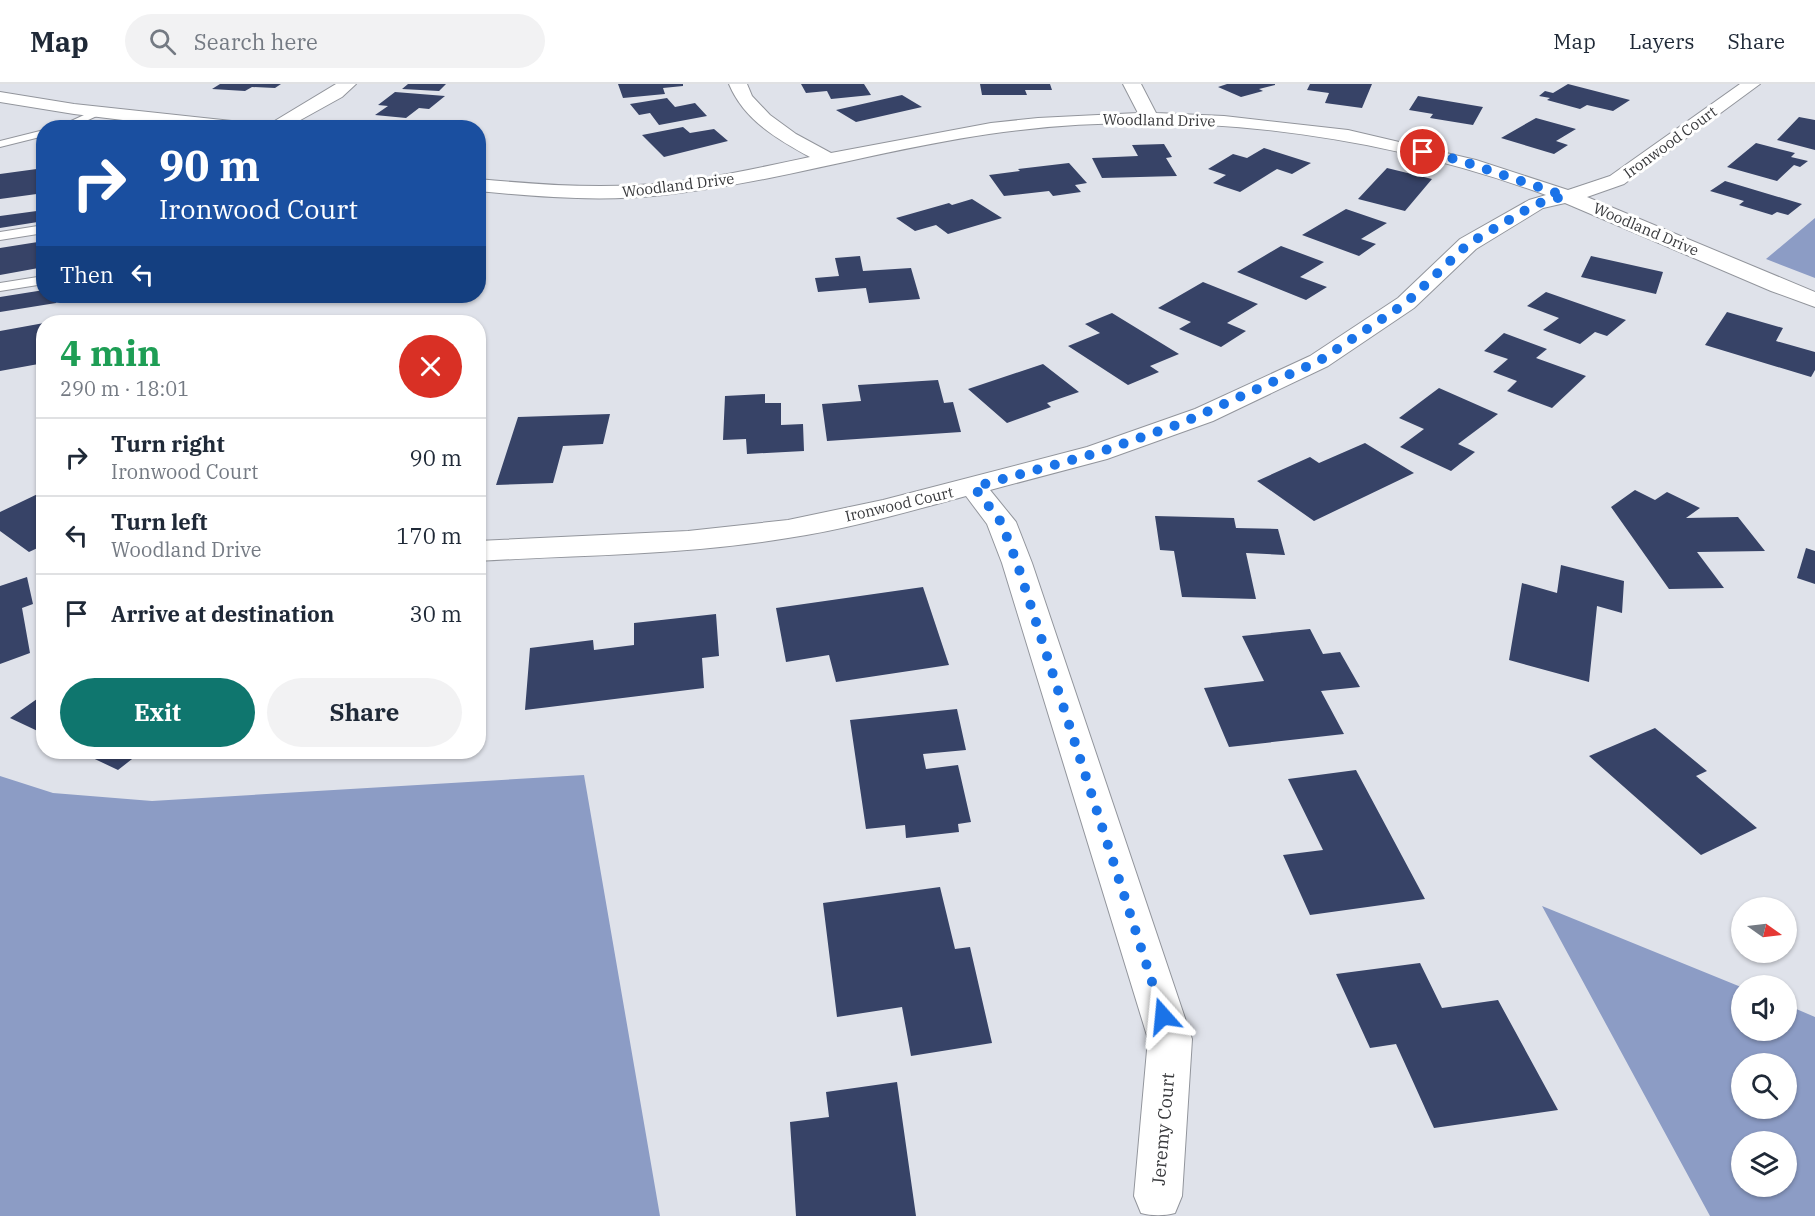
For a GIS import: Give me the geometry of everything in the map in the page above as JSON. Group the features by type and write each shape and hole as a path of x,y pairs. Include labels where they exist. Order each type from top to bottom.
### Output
{"street":[{"path":"287,120 336,93 347,84"},
{"path":"738,84 745,102 762,117 829,160"},
{"path":"1132,84 1149,118"},
{"name":"Ironwood Court","path":"486,550 688,540 788,530 974,487 1097,453 1182,423 1319,361 1406,303 1468,244 1536,204 1598,188 1630,172 1751,84"},
{"path":"0,97 168,120"},
{"name":"Woodland Drive","path":"486,186 594,193 663,189 829,160 971,131 1037,123 1149,118 1243,122 1315,130 1459,160 1565,196 1815,300"},
{"name":"Jeremy Court","path":"974,487 1001,522 1017,563 1170,1039 1158,1196"}],"lane":[{"path":"79,120 97,112"},
{"path":"0,144 36,135"},
{"path":"0,236 36,230"},
{"path":"0,287 36,281"}],"shaded area":[{"path":"1815,218 1815,278 1766,259"},
{"path":"584,775 660,1216 0,1216 0,776 53,793 152,801"},
{"path":"1542,906 1731,983 1731,1041 1797,1041 1797,1009 1815,1017 1815,1216 1710,1216"}],"building":[{"path":"220,84 281,84 275,88 252,87 245,91 212,89"},
{"path":"408,84 446,84 439,91 402,89"},
{"path":"618,84 683,84 683,86 663,88 665,94 623,98"},
{"path":"801,84 864,84 871,95 831,99 827,91 806,93"},
{"path":"980,84 1050,84 1052,90 1025,90 1027,95 982,95"},
{"path":"1227,84 1275,85 1241,97 1218,87"},
{"path":"1310,84 1372,84 1362,108 1325,103 1329,93 1307,90"},
{"path":"1568,84 1630,100 1613,111 1587,105 1580,109 1539,96 1545,91 1553,93"},
{"path":"395,92 445,96 429,109 419,108 406,118 375,115 388,106 378,105"},
{"path":"902,95 922,107 856,122 836,110"},
{"path":"1418,96 1483,107 1473,125 1430,118 1433,114 1409,110"},
{"path":"667,98 675,107 695,103 707,116 659,125 650,113 639,115 630,104"},
{"path":"1799,117 1815,120 1815,150 1777,140"},
{"path":"1536,118 1576,129 1556,141 1568,145 1554,154 1501,138"},
{"path":"683,127 690,133 714,129 728,141 664,157 642,135"},
{"path":"1756,143 1795,153 1791,157 1808,161 1800,167 1794,165 1777,181 1727,167"},
{"path":"1164,144 1172,157 1166,158 1177,176 1102,178 1092,158 1138,156 1132,145"},
{"path":"1264,148 1311,163 1292,174 1277,169 1240,192 1213,183 1226,175 1208,169 1233,154 1247,158"},
{"path":"1069,163 1087,183 1075,185 1081,192 1053,196 1049,191 1004,196 989,175 1020,171 1018,169"},
{"path":"1387,168 1432,179 1405,211 1358,199"},
{"path":"36,169 36,194 0,199 0,174"},
{"path":"1725,181 1802,204 1788,215 1777,212 1772,215 1739,205 1744,201 1710,191"},
{"path":"972,199 1002,218 948,234 936,225 915,231 896,218 949,203 952,205"},
{"path":"1346,209 1387,223 1361,239 1376,244 1359,256 1302,235"},
{"path":"36,211 36,222 0,228 0,216"},
{"path":"36,242 36,268 0,275 0,248"},
{"path":"1281,246 1324,262 1300,277 1327,287 1306,300 1237,272"},
{"path":"860,256 863,271 911,268 920,299 869,303 866,288 818,292 815,278 839,276 835,258"},
{"path":"1591,256 1663,272 1656,294 1581,277"},
{"path":"1203,282 1258,304 1227,323 1246,331 1221,347 1179,329 1191,322 1158,308"},
{"path":"36,291 36,303 56,303 0,312 0,297"},
{"path":"1546,292 1626,320 1607,336 1595,332 1580,344 1543,330 1559,318 1527,306"},
{"path":"1727,312 1783,328 1776,341 1815,352 1815,370 1811,377 1705,345"},
{"path":"1112,313 1179,354 1150,366 1159,372 1128,385 1068,346 1100,333 1085,324"},
{"path":"36,324 36,364 0,371 0,331"},
{"path":"1504,333 1547,349 1536,358 1586,376 1552,408 1507,391 1517,381 1493,372 1508,359 1484,351"},
{"path":"1043,364 1079,392 1047,403 1051,407 1007,423 968,389"},
{"path":"938,380 944,403 953,402 961,432 827,441 822,404 861,401 858,385"},
{"path":"1439,388 1498,414 1458,444 1475,452 1451,471 1400,447 1424,429 1399,418"},
{"path":"765,394 765,403 781,403 781,425 803,424 804,451 747,454 746,439 723,440 725,396"},
{"path":"610,414 603,444 563,446 553,483 496,485 518,417"},
{"path":"1365,443 1414,473 1314,521 1257,481 1310,457 1319,463"},
{"path":"1635,490 1655,500 1667,492 1700,508 1686,518 1738,517 1765,551 1697,552 1724,588 1669,589 1611,507"},
{"path":"36,495 36,549 29,552 0,531 0,512"},
{"path":"1155,516 1234,518 1236,528 1278,529 1285,555 1246,553 1256,599 1182,597 1174,551 1160,550"},
{"path":"1806,548 1815,551 1815,584 1797,578"},
{"path":"1561,565 1624,581 1622,613 1597,606 1589,682 1509,660 1522,583 1557,593"},
{"path":"27,577 33,604 22,608 30,653 0,664 0,586"},
{"path":"923,587 949,665 836,682 829,655 786,662 776,608"},
{"path":"716,614 719,656 702,658 704,688 525,710 530,648 593,640 594,650 634,645 634,623"},
{"path":"1310,629 1323,654 1340,652 1360,687 1321,691 1344,734 1229,747 1204,688 1264,681 1242,636"},
{"path":"36,700 36,730 10,718"},
{"path":"957,709 966,750 923,754 926,769 958,765 971,822 958,824 959,832 906,838 905,825 866,829 850,720"},
{"path":"1655,728 1707,771 1696,776 1757,828 1701,855 1589,756"},
{"path":"95,759 132,759 118,770"},
{"path":"1356,770 1425,899 1310,915 1283,855 1323,850 1288,779"},
{"path":"940,887 955,949 970,947 992,1043 911,1056 902,1007 837,1017 823,903"},
{"path":"1420,963 1442,1008 1498,1000 1558,1110 1434,1128 1396,1044 1370,1048 1336,974"},
{"path":"897,1082 916,1216 796,1216 790,1122 829,1117 826,1092"}],"route":[{"path":"1163,1016 1017,563 1001,522 974,487 1097,453 1204,415 1319,361 1406,303 1468,244 1536,204 1565,196 1459,160 1423,152"}]}
